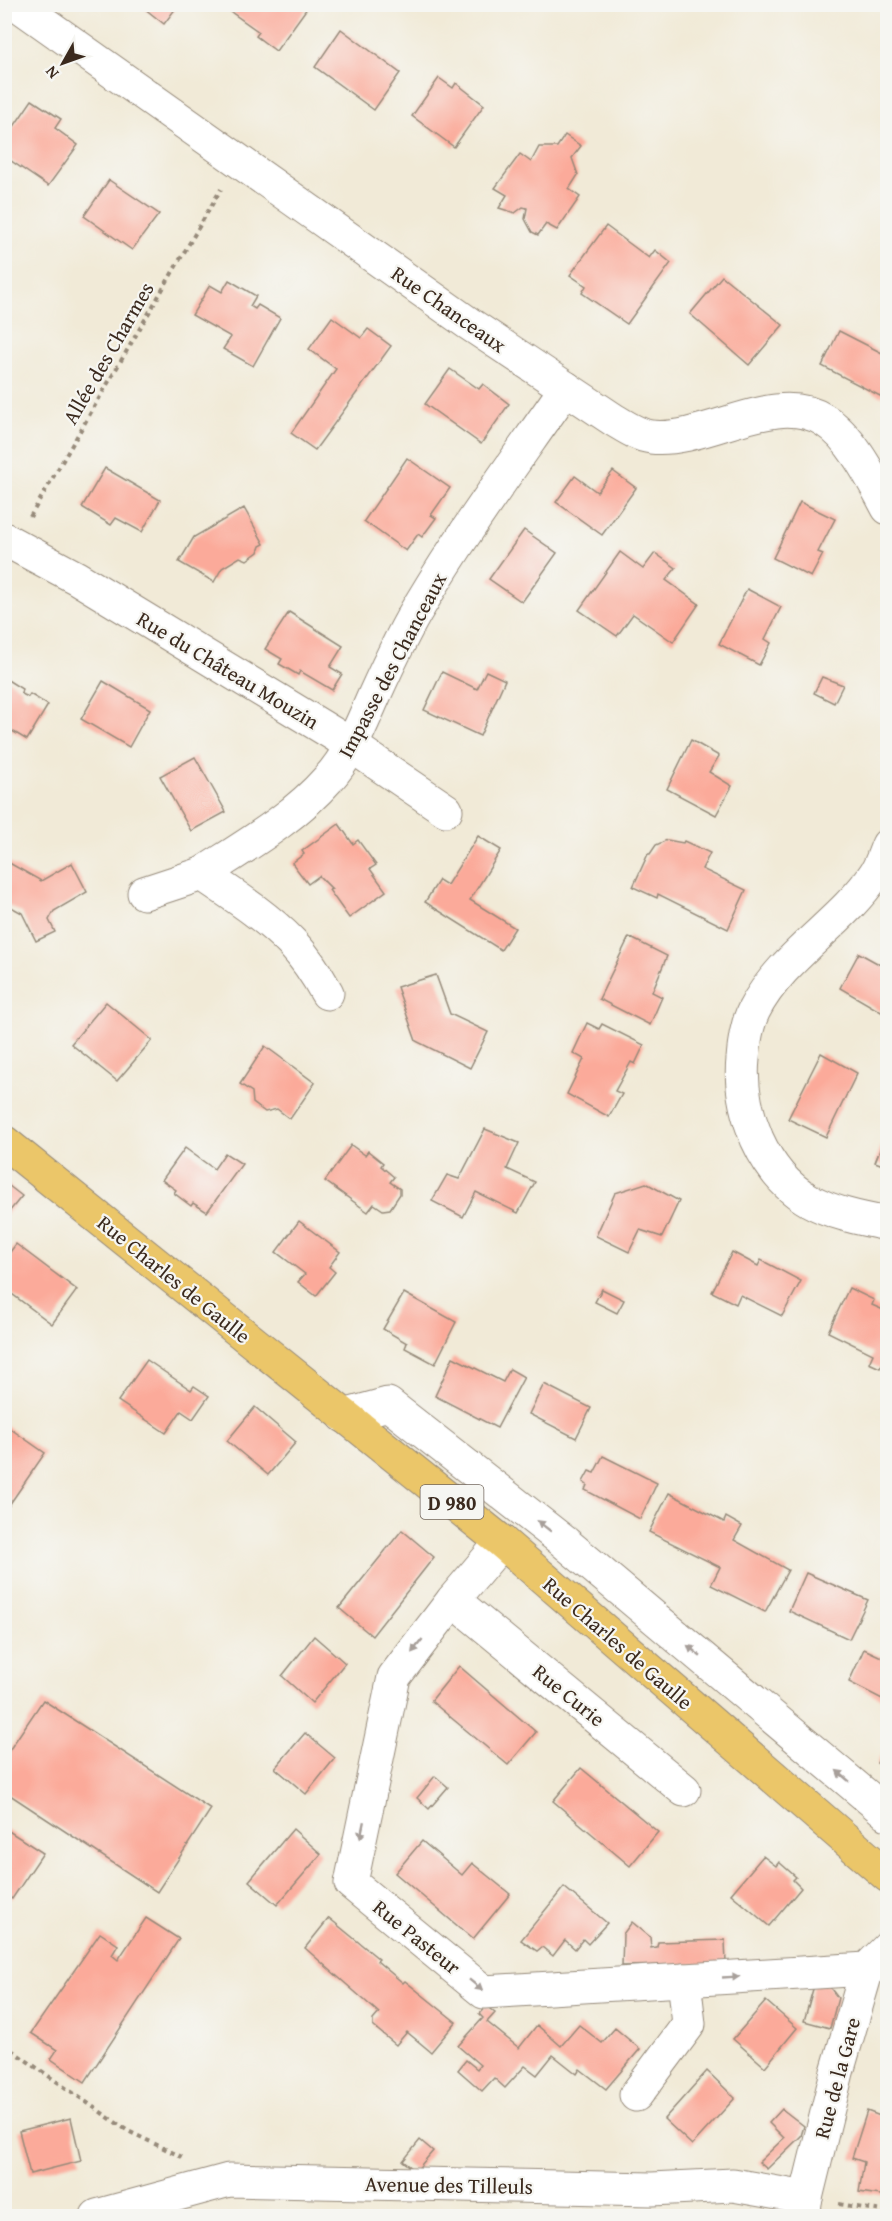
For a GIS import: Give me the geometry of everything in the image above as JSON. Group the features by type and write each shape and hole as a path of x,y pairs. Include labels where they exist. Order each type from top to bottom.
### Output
{"main road":[{"name":"Rue Charles de Gaulle","path":"4,1142 502,1542 888,1876"}],"street":[{"name":"Rue Chanceaux","path":"17,4 468,323 614,420 635,432 651,437 673,437 700,432 771,411 809,412 826,420 844,437 888,508"},
{"name":"Impasse des Chanceaux","path":"144,893 202,874 248,845 314,794 339,766 352,745 420,604 566,388"},
{"name":"Rue du Château Mouzin","path":"9,542 77,578 352,745 446,810"},
{"path":"884,867 837,919 771,985 753,1012 744,1047 741,1080 748,1118 762,1148 776,1171 801,1196 823,1208 888,1224"},
{"path":"202,874 240,900 292,943 313,969 327,993"},
{"name":"Rue Charles de Gaulle","path":"344,1416 388,1404 563,1541 888,1814"},
{"name":"Rue Pasteur","path":"502,1542 453,1600 394,1677 351,1882 484,1992 684,1980 877,1959"},
{"name":"Rue Curie","path":"453,1600 684,1790"},
{"name":"Rue de la Gare","path":"805,2207 837,2072 877,1959"},
{"path":"636,2095 689,2024 684,1980"},
{"name":"Avenue des Tilleuls","path":"97,2217 229,2180 651,2203 733,2185 805,2207"}],"path":[{"name":"Allée des Charmes","path":"9,542 238,160"},
{"path":"4,2045 128,2131 229,2180"},
{"path":"805,2207 888,2212"}],"building":[{"path":"139,4 179,4 164,24"},
{"path":"226,4 310,4 276,51 256,36 259,32 224,7"},
{"path":"341,29 400,73 374,110 315,67"},
{"path":"439,78 453,88 456,83 484,105 454,147 412,116"},
{"path":"32,100 61,119 55,128 78,145 48,186 4,156 4,141"},
{"path":"565,135 581,146 572,158 578,175 569,189 580,197 557,230 546,224 538,235 532,232 525,219 527,208 523,207 515,213 499,208 507,195 495,188 520,154 531,162 539,147 557,147"},
{"path":"109,180 159,214 132,250 84,216"},
{"path":"606,226 649,258 655,250 671,263 627,324 582,293 586,286 570,275"},
{"path":"722,276 783,325 749,365 690,314"},
{"path":"229,280 256,296 250,306 255,309 258,305 280,318 253,366 223,349 231,337 192,315 210,285 222,292"},
{"path":"332,317 361,338 368,329 391,346 315,450 291,433 336,369 309,349"},
{"path":"839,331 888,356 888,387 882,397 822,366"},
{"path":"450,369 479,389 483,384 509,404 481,444 425,404"},
{"path":"407,458 450,488 431,515 436,518 422,537 418,534 406,551 364,521"},
{"path":"105,468 160,500 142,532 116,518 111,525 82,507"},
{"path":"613,471 636,488 602,535 556,502 575,476 597,492"},
{"path":"800,502 835,519 818,552 823,554 811,577 773,558"},
{"path":"244,508 264,544 260,546 258,552 247,560 240,557 222,568 214,582 179,562 194,537"},
{"path":"524,530 557,553 522,602 489,579"},
{"path":"620,552 643,569 655,553 676,568 666,580 699,604 673,642 633,614 617,636 579,610"},
{"path":"747,589 781,607 765,639 771,643 759,665 719,644"},
{"path":"289,612 343,646 330,667 342,674 332,690 300,671 298,675 279,664 282,659 265,649"},
{"path":"486,671 505,680 480,736 424,710 442,672 477,689"},
{"path":"822,677 843,685 834,703 814,693"},
{"path":"6,679 22,689 21,693 24,695 28,697 30,694 48,705 27,740 4,726 4,682"},
{"path":"103,681 150,709 129,747 81,719"},
{"path":"691,740 719,756 709,772 732,786 716,815 667,789"},
{"path":"195,757 226,812 191,831 160,776"},
{"path":"339,824 353,844 358,840 376,865 370,869 386,891 349,918 329,890 332,889 319,876 308,884 292,863 304,854 302,851"},
{"path":"478,836 501,850 470,900 515,928 501,950 425,902 439,880 447,885"},
{"path":"667,840 683,843 684,841 710,853 702,869 746,890 728,929 658,894 657,898 633,887 648,854 656,845"},
{"path":"4,860 41,881 72,863 87,892 54,911 49,920 55,932 36,941 22,913 4,903"},
{"path":"629,937 667,956 652,992 662,997 650,1025 599,999"},
{"path":"859,953 888,969 888,1016 840,988"},
{"path":"436,975 450,1014 488,1032 470,1068 416,1041 397,987"},
{"path":"106,1002 152,1040 117,1081 71,1044"},
{"path":"587,1023 599,1029 602,1024 644,1045 635,1064 631,1062 615,1091 622,1094 609,1117 567,1094 584,1059 573,1053"},
{"path":"265,1046 315,1083 290,1119 277,1109 265,1112 253,1103 252,1092 240,1084"},
{"path":"821,1053 857,1073 826,1137 788,1119"},
{"path":"485,1129 519,1143 507,1169 535,1182 518,1213 476,1192 463,1217 432,1201 447,1175 459,1179"},
{"path":"888,1132 888,1167 875,1162"},
{"path":"351,1145 365,1155 368,1151 383,1163 381,1166 394,1177 390,1182 400,1189 400,1194 390,1209 383,1210 374,1204 368,1212 325,1181"},
{"path":"185,1148 214,1169 225,1153 242,1164 207,1212 193,1203 191,1206 174,1193 176,1190 162,1180"},
{"path":"4,1182 22,1196 4,1218"},
{"path":"646,1183 679,1201 662,1237 640,1230 629,1252 596,1236 615,1193"},
{"path":"299,1221 340,1252 329,1267 335,1272 316,1296 298,1282 305,1274 276,1252"},
{"path":"16,1244 77,1290 52,1324 4,1288 4,1260"},
{"path":"732,1252 758,1266 761,1260 801,1281 782,1316 740,1295 736,1304 712,1292"},
{"path":"849,1288 874,1300 872,1305 888,1312 888,1353 880,1368 869,1363 873,1354 828,1332"},
{"path":"602,1289 624,1300 617,1313 595,1302"},
{"path":"404,1293 456,1322 435,1364 405,1348 407,1343 383,1329"},
{"path":"453,1357 503,1382 510,1369 524,1377 497,1428 435,1396"},
{"path":"147,1360 191,1390 194,1386 209,1396 193,1419 181,1411 166,1433 118,1401"},
{"path":"544,1384 591,1408 576,1438 529,1414"},
{"path":"255,1407 296,1442 268,1475 227,1441"},
{"path":"5,1425 45,1453 5,1511"},
{"path":"603,1456 657,1483 640,1519 585,1490 587,1485 583,1482 589,1471 594,1473"},
{"path":"669,1493 724,1522 726,1517 742,1526 734,1540 788,1570 765,1612 711,1585 720,1567 649,1532"},
{"path":"402,1530 434,1557 372,1636 339,1608"},
{"path":"806,1573 868,1600 849,1639 789,1611"},
{"path":"314,1636 345,1663 312,1703 282,1676"},
{"path":"864,1649 888,1660 888,1702 849,1682"},
{"path":"459,1666 536,1732 508,1765 431,1701"},
{"path":"43,1700 211,1809 157,1892 4,1791 4,1758"},
{"path":"305,1733 335,1758 306,1794 275,1768"},
{"path":"888,1742 888,1772 877,1763"},
{"path":"581,1768 658,1832 630,1866 553,1801"},
{"path":"435,1776 448,1787 429,1809 417,1798"},
{"path":"4,1828 43,1853 12,1899 4,1894"},
{"path":"293,1829 321,1854 277,1905 249,1881"},
{"path":"422,1841 462,1875 472,1863 510,1894 473,1939 395,1873"},
{"path":"763,1856 776,1866 779,1862 796,1877 793,1880 801,1888 769,1926 731,1894"},
{"path":"564,1887 607,1923 588,1944 583,1939 575,1949 565,1940 553,1956 542,1947 537,1951 521,1940"},
{"path":"146,1918 179,1939 85,2082 51,2059 57,2050 31,2033 100,1933 118,1945 112,1955 118,1960"},
{"path":"329,1918 379,1959 377,1961 403,1983 405,1981 456,2022 431,2052 407,2032 396,2045 373,2026 373,2020 379,2013 305,1948"},
{"path":"632,1922 650,1937 651,1948 657,1947 658,1942 725,1940 726,1964 622,1966 623,1934"},
{"path":"825,1981 838,1998 830,2028 804,2021 815,1982"},
{"path":"766,2001 797,2028 765,2067 733,2039"},
{"path":"486,2006 495,2013 487,2022 519,2048 537,2025 561,2046 579,2025 602,2043 615,2028 640,2049 606,2089 580,2069 577,2074 553,2055 537,2075 525,2066 505,2088 494,2078 482,2091 458,2070 466,2060 477,2069 480,2065 458,2046 483,2018 479,2014"},
{"path":"707,2071 735,2098 692,2145 664,2119"},
{"path":"782,2109 804,2126 801,2136 767,2169 759,2162 784,2138 769,2123"},
{"path":"867,2111 888,2119 888,2196 859,2192 864,2162 852,2158"},
{"path":"71,2118 81,2161 30,2174 19,2131"},
{"path":"420,2140 433,2151 416,2171 403,2161"}]}
